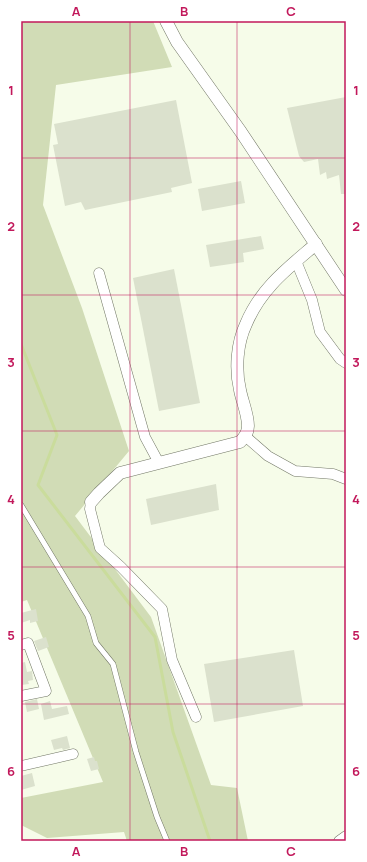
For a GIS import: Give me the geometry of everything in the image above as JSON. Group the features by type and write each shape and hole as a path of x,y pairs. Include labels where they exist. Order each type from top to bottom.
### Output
{"street":[{"path":"166,21 177,42 241,132 346,290"},
{"path":"196,717 172,660 162,608 100,548 90,509 91,502 120,473 240,442 245,436 248,425 239,388 237,366 243,330 253,308 265,290 276,278 316,244"},
{"path":"296,261 312,300 320,332 340,360 346,363"},
{"path":"99,273 146,437 159,463"},
{"path":"245,436 268,456 295,471 333,474 346,479"},
{"path":"21,645 28,644 46,691 21,696"},
{"path":"21,766 73,754"},
{"path":"339,841 346,836"}],"lane":[{"path":"21,505 32,521 60,572 88,616 96,643 113,664 136,752 157,817 167,841"}],"green space":[{"path":"21,21 153,21 172,67 56,85 43,205 82,308 129,451 75,516 151,617 211,785 237,788 248,841 127,841 124,832 47,838 21,825 21,798 103,782 27,600 21,602"}],"building":[{"path":"346,97 346,194 341,194 339,175 327,179 326,172 320,175 318,159 304,162 299,156 287,108"},
{"path":"176,100 192,183 171,188 172,192 85,210 81,202 65,206 53,145 58,144 54,124"},
{"path":"241,181 245,203 202,211 198,189"},
{"path":"261,236 264,249 243,253 244,262 210,267 206,245"},
{"path":"174,269 200,403 159,411 133,278"},
{"path":"216,484 219,510 151,525 146,499"},
{"path":"36,609 38,621 30,623 30,620 21,623 21,613"},
{"path":"46,637 49,647 38,651 34,641"},
{"path":"294,650 303,706 214,722 204,664"},
{"path":"25,662 27,672 32,671 33,680 28,681 29,684 21,685 21,663"},
{"path":"37,699 39,709 27,712 25,702"},
{"path":"50,701 52,709 67,706 69,714 44,720 41,704"},
{"path":"67,736 70,748 54,750 51,740"},
{"path":"94,757 95,761 97,761 99,769 91,771 87,759"},
{"path":"32,773 35,786 21,790 21,776"}],"waterway":[{"path":"21,344 57,435 38,485 155,637 173,732 210,841"}]}
